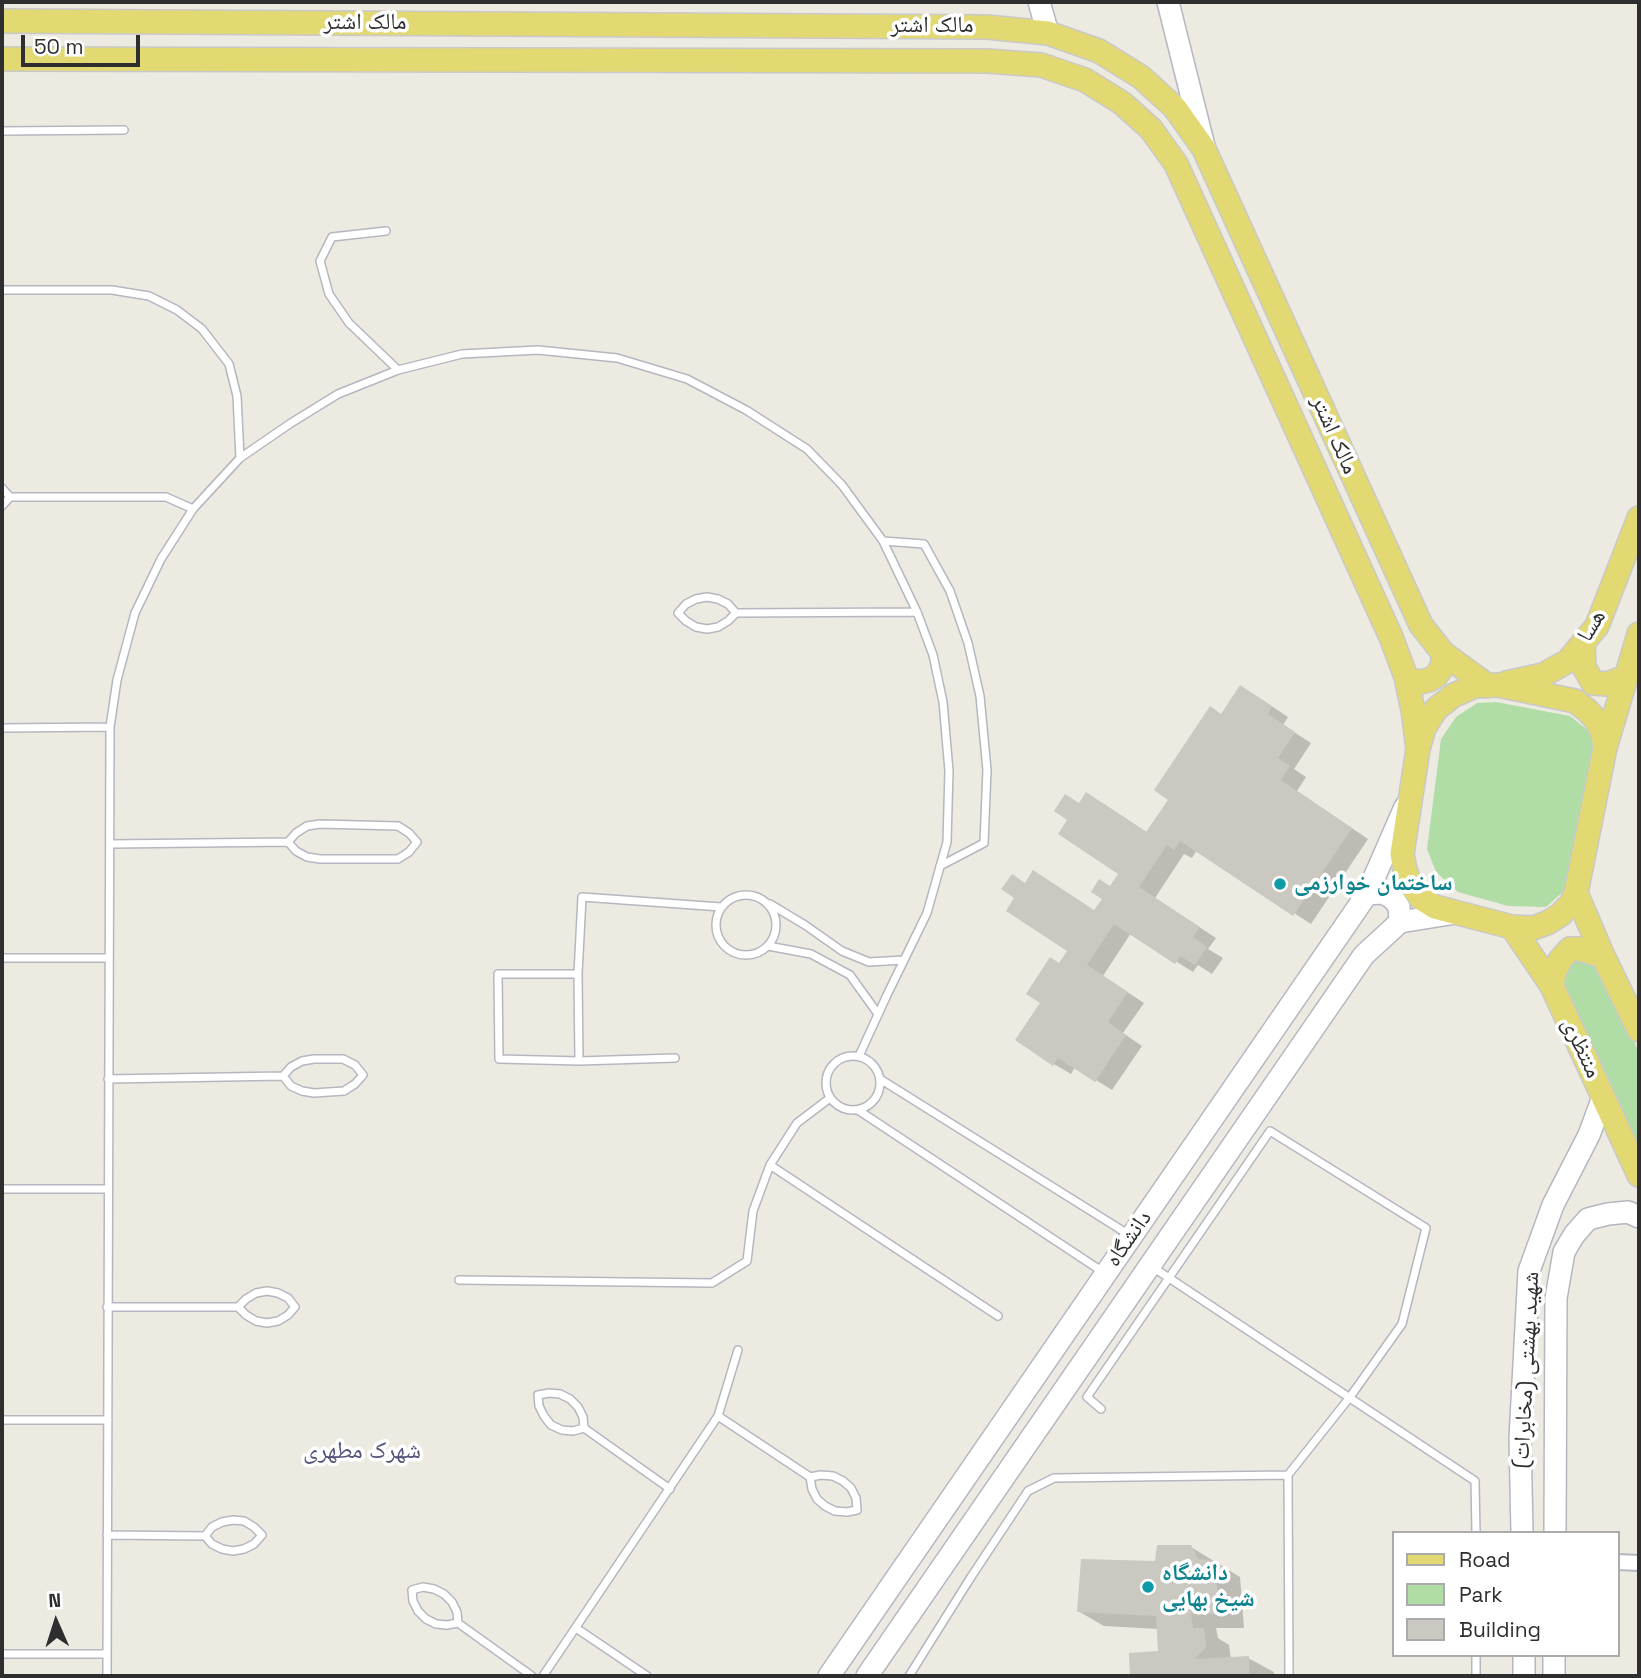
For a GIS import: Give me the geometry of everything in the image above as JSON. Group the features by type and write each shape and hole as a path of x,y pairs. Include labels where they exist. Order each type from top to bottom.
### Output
{"main road":[{"path":"1039,2 1048,33"},
{"path":"1167,2 1204,149"},
{"name":"مالک اشتر","path":"2,21 987,27 1048,33 1099,51 1141,77 1175,107 1204,149 1421,625 1443,653 1493,685"},
{"name":"مالک اشتر","path":"2,60 987,61 1041,65 1085,80 1122,103 1151,129 1176,164 1391,637 1406,677 1418,749"},
{"name":"هسا","path":"1493,685 1543,675 1568,661 1597,626 1639,519"},
{"name":"هسا","path":"1605,748 1639,634"},
{"path":"1583,643 1584,667 1593,683 1607,684 1626,677"},
{"path":"1406,677 1421,682 1436,676 1441,669 1443,653"},
{"path":"1493,685 1575,701 1597,720 1605,748 1576,893 1571,904 1560,915 1533,928 1512,927 1435,908 1421,898 1411,885 1402,854 1418,749 1424,728 1436,709 1454,695 1475,686 1493,685"},
{"name":"دانشگاه","path":"830,1676 1367,894 1412,792"},
{"path":"1367,894 1374,892 1389,895 1399,907 1400,922 1456,913"},
{"path":"1576,893 1639,1030"},
{"name":"دانشگاه","path":"867,1676 1364,955 1400,922"},
{"name":"منتظری","path":"1512,927 1552,986 1639,1175"},
{"path":"1552,986 1553,972 1570,949 1603,956"},
{"name":"شهید بهشتی (مخابرات)","path":"1522,1531 1520,1438 1529,1271 1553,1205 1589,1135 1603,1097"},
{"name":"شهید بهشتی (مخابرات)","path":"1555,1531 1556,1298 1564,1252 1588,1219 1628,1212 1639,1217"},
{"path":"1524,1657 1524,1676"},
{"path":"1554,1657 1554,1676"}],"street":[{"path":"1620,1562 1639,1563"}],"lane":[{"path":"2,131 124,130"},
{"path":"386,231 332,237 320,261 329,294 349,323 398,370"},
{"path":"2,290 111,290 149,296 177,310 202,329 229,364 237,396 240,458"},
{"path":"107,1676 110,727 117,680 135,613 161,559 193,509 240,458 338,394 398,370 462,354 538,350 617,358 687,379 746,410 807,449 842,485 883,541 917,612 933,655 946,730 949,771 947,842 927,913 859,1056"},
{"path":"2,488 10,497 166,497 193,509"},
{"path":"2,506 10,497"},
{"path":"883,541 924,544 950,591 968,643 980,696 987,770 984,843 940,866"},
{"path":"736,613 728,604 707,597 686,604 678,613 696,627 707,629 718,627 736,613 917,612"},
{"path":"2,728 110,727"},
{"path":"110,844 288,842 307,826 320,824 398,826 417,842 409,852 398,859 307,857 296,851 288,842"},
{"path":"766,901 773,909 777,928 768,946 760,953 740,955 723,945 715,926 721,907 728,900 747,894 766,901 842,951 869,962 904,960"},
{"path":"579,1061 578,974 582,897 721,907"},
{"path":"768,946 811,954 850,975 878,1014"},
{"path":"2,958 109,958"},
{"path":"578,974 498,974 499,1059 579,1061 675,1058"},
{"path":"849,1056 859,1056 869,1061 877,1069 880,1079 876,1099 858,1110 847,1110 837,1105 826,1088 826,1077 831,1067 849,1056"},
{"path":"108,1079 283,1076 291,1067 314,1059 344,1059 355,1065 363,1075 344,1091 314,1093 291,1086 283,1076"},
{"path":"880,1079 1132,1236"},
{"path":"459,1280 712,1283 747,1261 753,1211 770,1165 797,1123 830,1098"},
{"path":"858,1110 1106,1274"},
{"path":"1101,1409 1087,1397 1270,1131 1426,1228 1402,1324 1350,1397 1288,1475 1289,1676"},
{"path":"770,1165 998,1316"},
{"path":"2,1189 107,1189"},
{"path":"1150,1265 1475,1481 1476,1531"},
{"path":"107,1307 238,1307 256,1321 267,1323 278,1321 295,1307 288,1298 267,1291 246,1298 238,1307"},
{"path":"542,1676 718,1416 738,1350"},
{"path":"584,1428 562,1430 551,1424 539,1406 538,1395 560,1394 570,1399 583,1417 584,1428 670,1489"},
{"path":"718,1416 810,1478 817,1499 825,1507 835,1511 858,1510 851,1488 843,1480 821,1475 810,1478"},
{"path":"2,1420 107,1420"},
{"path":"909,1676 1028,1490 1054,1478 1288,1475"},
{"path":"107,1535 205,1536 212,1544 233,1551 254,1544 262,1535 244,1521 233,1520 212,1527 205,1536"},
{"path":"458,1623 447,1626 426,1619 413,1601 412,1590 423,1587 444,1594 457,1612 458,1623 532,1676"},
{"path":"576,1628 648,1676"},
{"path":"2,1654 107,1654"},
{"path":"1476,1657 1476,1676"}],"green space":[{"path":"1496,702 1570,716 1590,732 1598,749 1564,891 1546,907 1508,906 1458,892 1436,872 1427,849 1441,739 1456,717 1477,703"},
{"path":"1571,955 1600,964 1639,1053 1639,1166 1557,985"}],"building":[{"name":"ساختمان خوارزمی","path":"1240,685 1272,706 1268,714 1295,732 1278,758 1290,766 1281,780 1352,828 1293,916 1180,841 1174,850 1167,845 1139,887 1200,927 1193,937 1207,947 1195,965 1180,956 1175,964 1114,924 1087,965 1128,992 1108,1022 1126,1035 1095,1082 1058,1058 1053,1066 1015,1040 1040,1003 1026,994 1050,957 1059,963 1067,951 1006,911 1014,898 1001,889 1012,874 1025,883 1033,870 1094,910 1102,899 1091,892 1099,879 1110,886 1118,874 1058,834 1067,820 1054,811 1065,794 1079,803 1086,792 1146,832 1168,800 1154,790 1210,706 1221,714"},
{"name":"دانشگاه شیخ بهایی","path":"1157,1545 1191,1545 1198,1559 1215,1561 1219,1614 1191,1614 1193,1628 1204,1628 1206,1647 1195,1659 1249,1656 1249,1676 1130,1676 1129,1653 1158,1651 1156,1616 1077,1612 1081,1559 1155,1561"}],"place":[{"name":"ساختمان خوارزمی","path":"1280,884"},
{"name":"دانشگاه شیخ بهایی","path":"1148,1587"}],"district":[{"name":"شهرک مطهری","path":"362,1451"}]}
